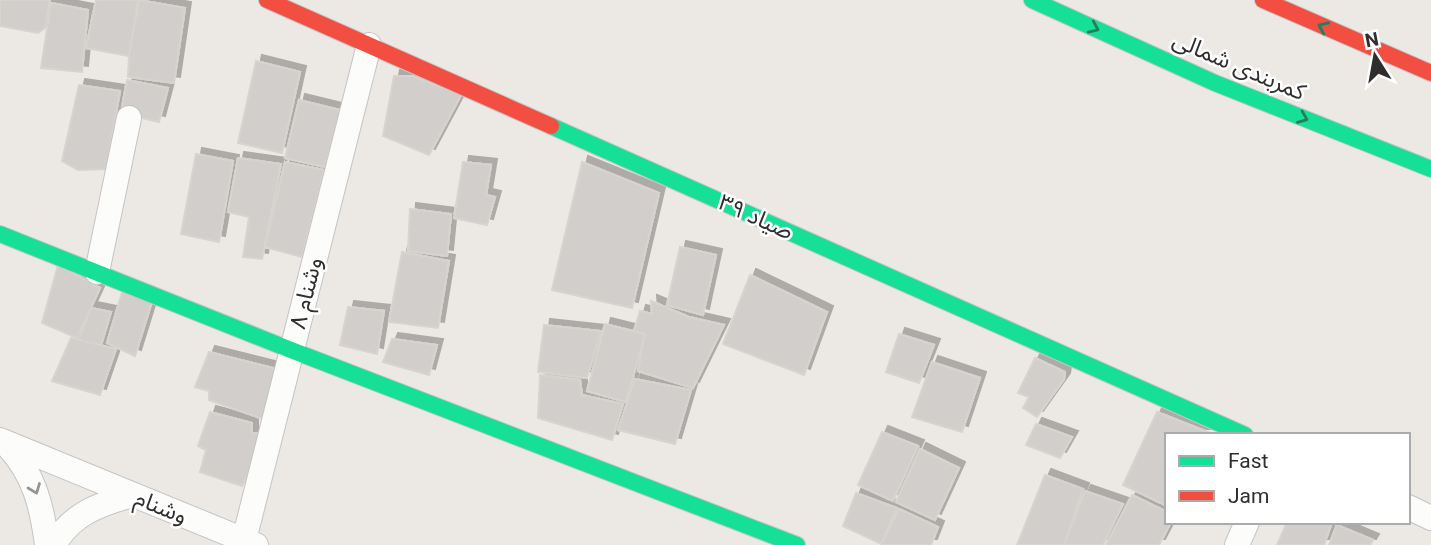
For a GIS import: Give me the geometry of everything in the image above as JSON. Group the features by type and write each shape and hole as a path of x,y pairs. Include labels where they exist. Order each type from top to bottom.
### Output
{"main road":[{"name":"صیاد ۳۹","path":"267,0 1241,433"},
{"name":"کمربندی شمالی","path":"1032,0 1215,83 1431,169"},
{"path":"1264,0 1431,73"},
{"path":"0,234 291,350 797,545"}],"street":[{"name":"وشنام ۸","path":"250,543 291,350 369,45"},
{"path":"97,272 129,118"},
{"path":"2,440 21,459 38,497 47,545"},
{"name":"وشنام","path":"2,440 250,543"},
{"path":"54,545 61,532 78,516 97,505 132,495"},
{"path":"1410,509 1431,518"},
{"path":"1237,545 1246,524"}],"building":[{"path":"0,0 50,0 45,28 38,33 0,26"},
{"path":"96,0 138,0 129,56 86,48"},
{"path":"139,0 185,8 174,83 128,77"},
{"path":"51,3 88,10 82,72 41,68"},
{"path":"256,61 300,72 282,153 238,143"},
{"path":"394,76 412,76 461,95 429,155 383,136"},
{"path":"127,80 168,88 159,122 121,113"},
{"path":"79,85 120,91 106,169 78,170 62,161"},
{"path":"299,100 340,110 325,167 285,158"},
{"path":"196,154 233,161 219,242 181,234"},
{"path":"238,158 281,164 262,259 243,257 249,217 228,212"},
{"path":"285,162 324,170 302,257 265,247"},
{"path":"463,162 491,165 486,195 495,197 487,225 454,218"},
{"path":"582,162 659,193 632,308 552,290"},
{"path":"410,209 451,214 447,256 408,251"},
{"path":"680,247 716,255 703,315 667,305"},
{"path":"402,252 449,261 438,328 389,322"},
{"path":"58,265 100,288 77,338 42,323"},
{"path":"750,275 827,312 804,375 723,344"},
{"path":"124,286 153,298 135,356 107,343"},
{"path":"651,301 689,317 724,325 693,388 638,371 645,334 634,331 640,311 652,314"},
{"path":"348,307 384,311 377,354 340,345"},
{"path":"91,308 111,312 101,345 79,340"},
{"path":"605,324 645,334 626,402 587,391"},
{"path":"544,325 601,331 587,378 538,372"},
{"path":"899,334 934,345 919,383 886,372"},
{"path":"71,338 116,349 100,395 52,381"},
{"path":"392,339 437,345 429,375 383,362"},
{"path":"209,352 277,369 266,420 209,400 209,391 195,387"},
{"path":"1035,358 1065,372 1064,379 1037,417 1023,408 1029,397 1018,393"},
{"path":"932,362 980,378 962,432 912,417"},
{"path":"540,375 580,380 582,395 623,404 612,440 538,418"},
{"path":"635,379 691,390 675,444 618,430"},
{"path":"210,412 252,423 252,433 264,434 262,447 242,486 200,472 206,450 198,446"},
{"path":"1157,412 1210,433 1165,433 1165,505 1123,485"},
{"path":"1036,424 1072,437 1060,458 1026,445"},
{"path":"882,432 918,446 893,501 858,485"},
{"path":"920,449 959,468 935,520 896,502"},
{"path":"1045,475 1083,489 1064,545 1017,545"},
{"path":"1085,491 1123,504 1103,545 1064,545"},
{"path":"856,493 897,508 881,544 843,526"},
{"path":"1132,495 1165,511 1165,524 1170,524 1159,545 1106,545"},
{"path":"899,509 938,527 931,545 881,545"},
{"path":"1286,524 1331,524 1324,545 1277,545"},
{"path":"1337,525 1373,540 1370,545 1329,545"}],"traffic: fast":[{"path":"1032,0 1215,83 1431,169"},
{"path":"551,126 1241,433"},
{"path":"0,234 291,350 797,545"}],"traffic: jam":[{"path":"267,0 551,126"},
{"path":"1263,0 1431,73"}]}
